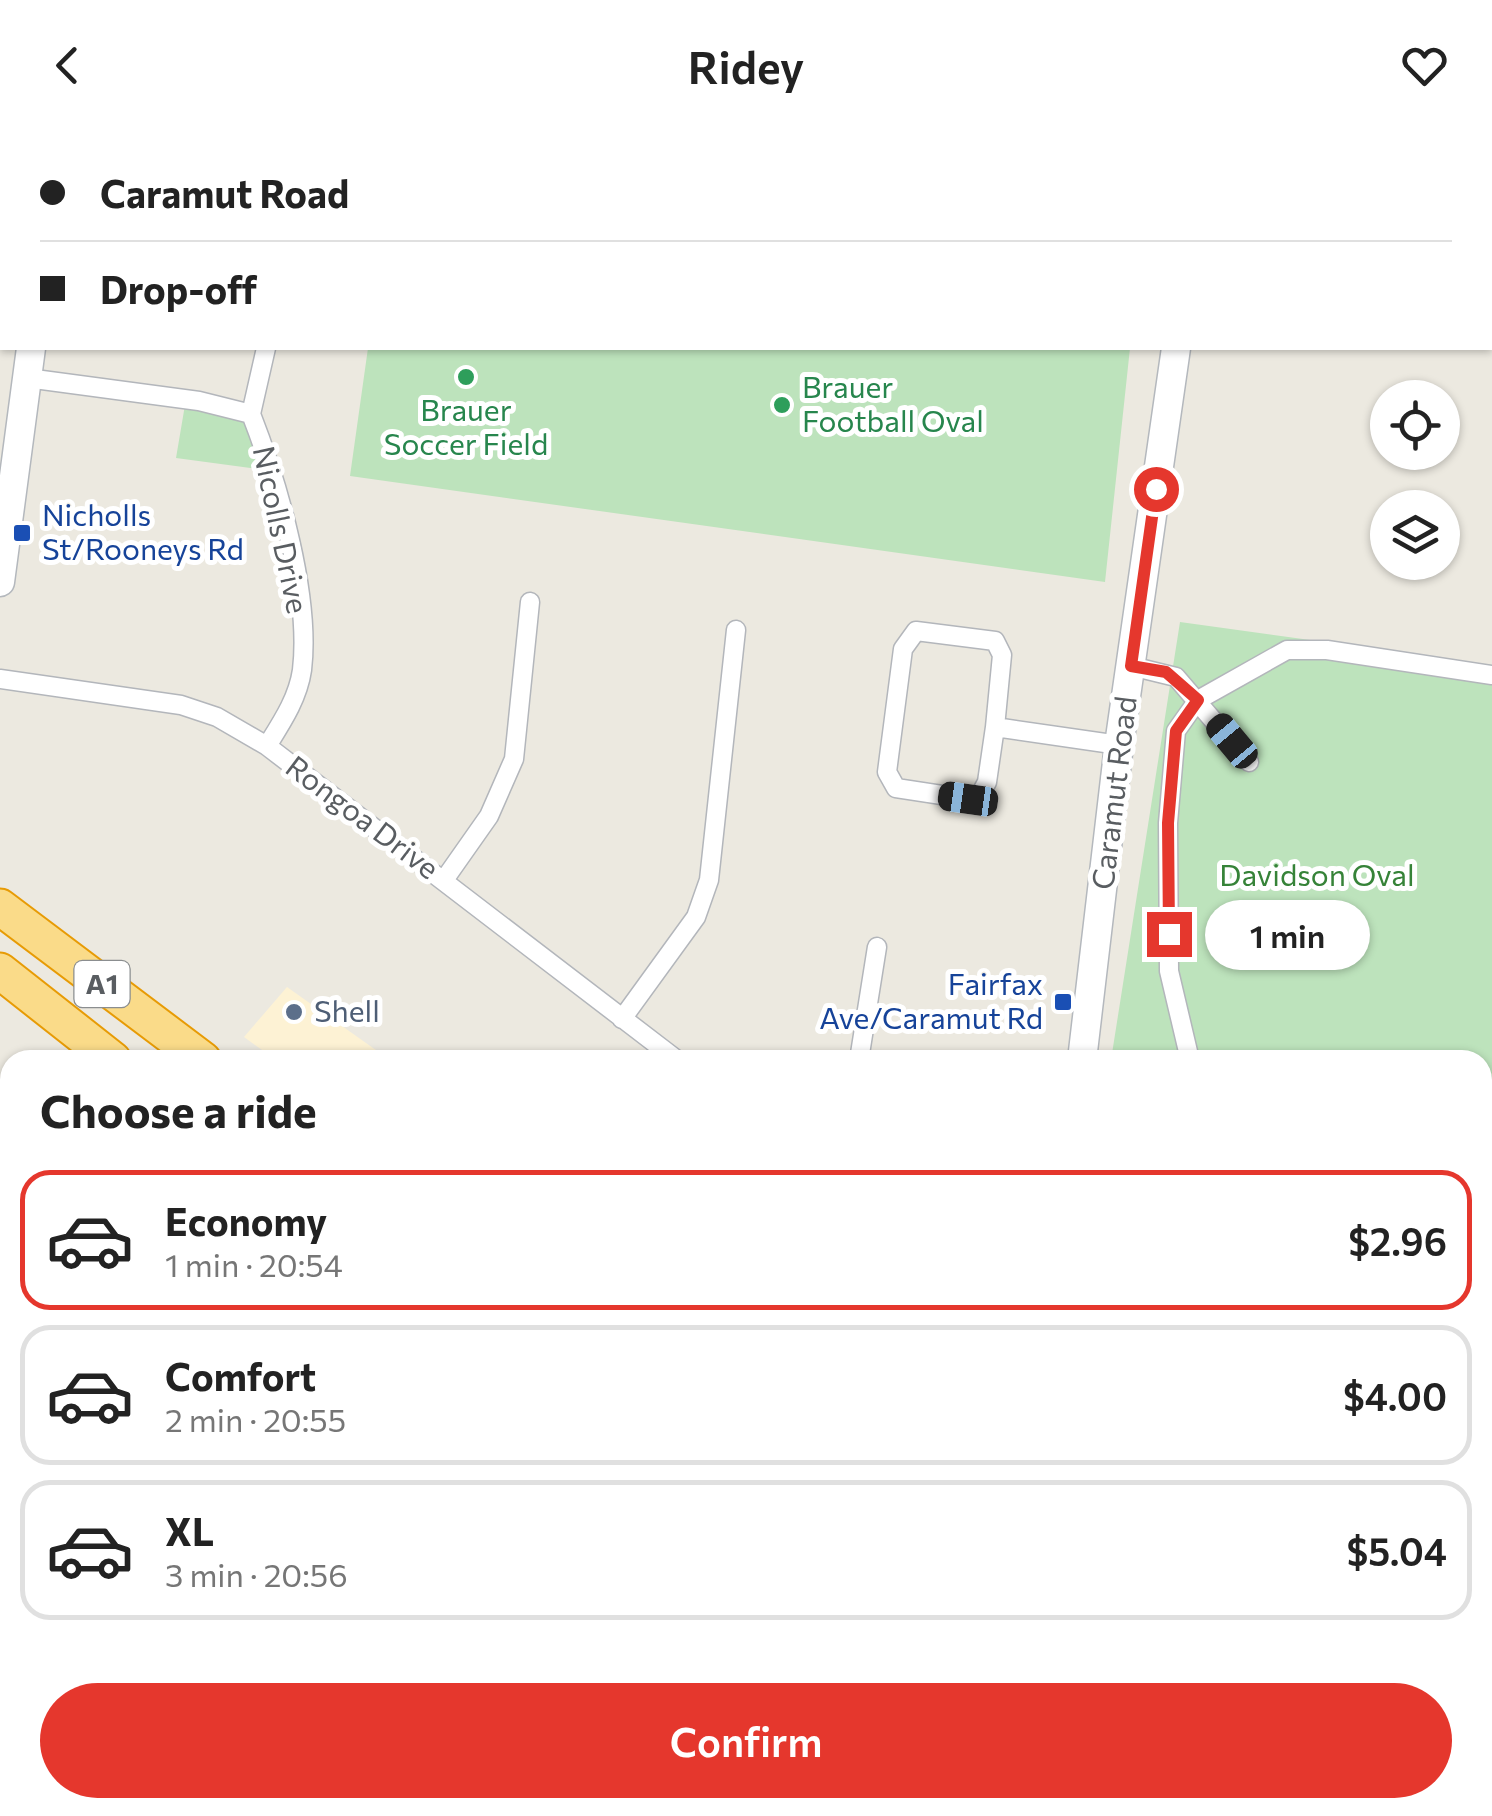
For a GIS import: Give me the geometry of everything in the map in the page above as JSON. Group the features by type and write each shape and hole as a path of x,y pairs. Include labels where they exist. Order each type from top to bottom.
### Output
{"highway":[{"name":"A1","path":"0,907 191,1050"},
{"name":"A1","path":"0,972 100,1050"}],"main road":[{"path":"0,582 31,350"},
{"name":"Caramut Road","path":"1083,1050 1119,746 1176,350"}],"street":[{"path":"252,414 266,350"},
{"name":"Nicolls Drive","path":"27,378 199,401 252,414 273,470 293,560 302,632 302,670 293,702 268,746"},
{"path":"444,880 489,816 514,759 530,602"},
{"path":"622,1019 696,917 708,880 736,630"},
{"path":"916,631 995,641 1002,655 994,726 987,782 980,795 968,799 896,788 887,772 904,649 916,631"},
{"path":"1188,1050 1169,971 1168,823 1176,731 1198,700 1287,650 1327,650 1492,675"},
{"path":"1131,666 1166,672 1198,700 1249,762"},
{"name":"Rongoa Drive","path":"0,679 181,705 216,718 268,746 664,1050"},
{"path":"994,726 1119,746"},
{"path":"861,1050 877,947"}],"shaded area":[{"name":"Shell","path":"287,987 376,1050 262,1050 244,1037"}],"green space":[{"path":"368,350 1130,350 1105,582 350,476"},
{"path":"186,399 251,414 273,471 176,458"},
{"name":"Davidson Oval","path":"1180,622 1492,665 1492,1050 1113,1050"}],"place":[{"name":"Brauer Soccer Field","path":"466,377"},
{"name":"Brauer Football Oval","path":"782,405"},
{"name":"Nicholls St/Rooneys Rd","path":"22,533"},
{"name":"Fairfax Ave/Caramut Rd","path":"1063,1002"},
{"name":"Shell","path":"294,1012"}],"route":[{"path":"1156,489 1131,666 1176,677 1198,700 1176,731 1168,823 1169,934"}]}
